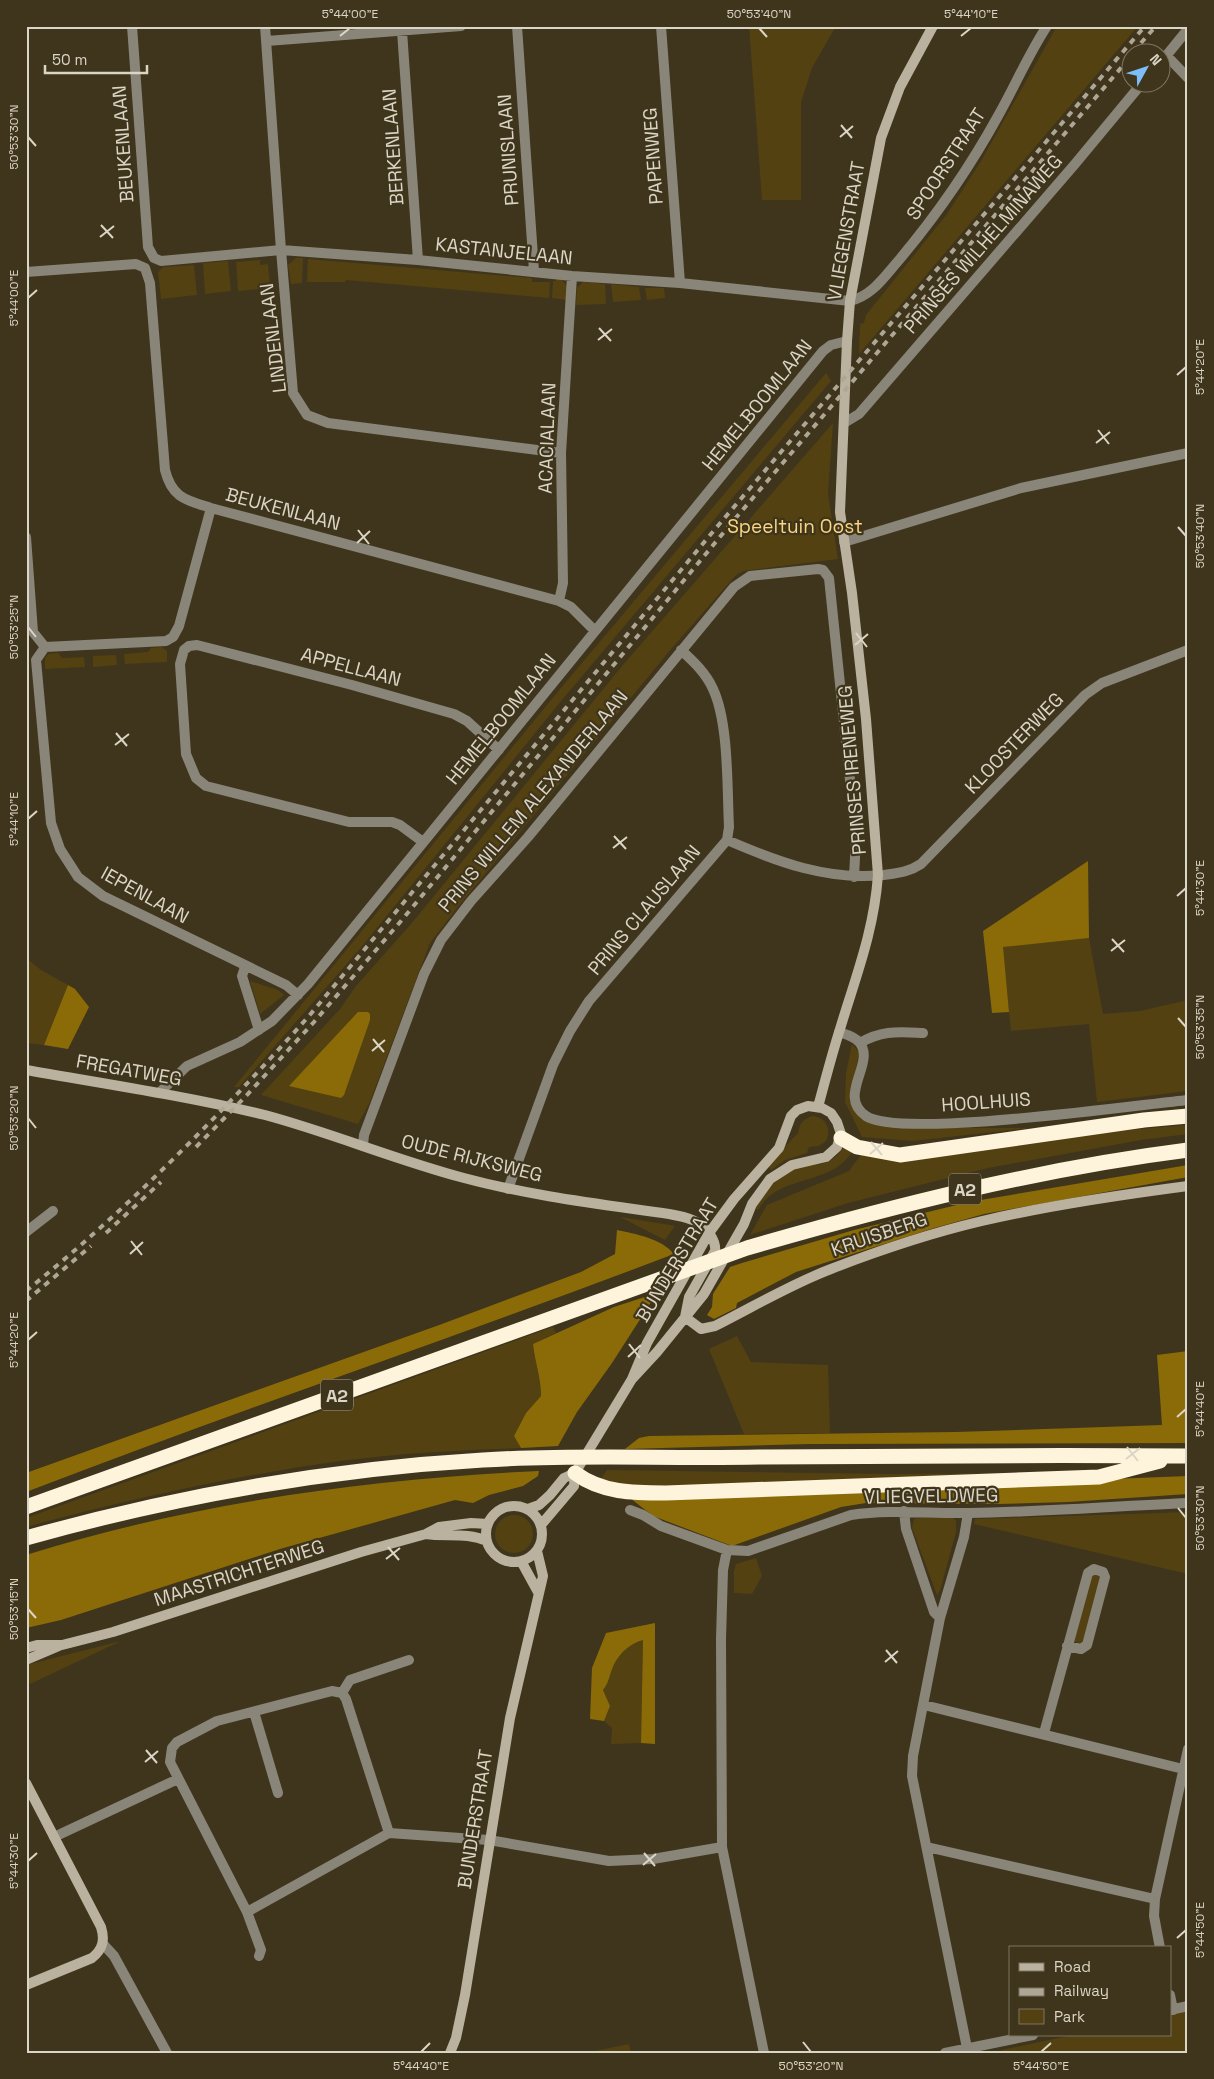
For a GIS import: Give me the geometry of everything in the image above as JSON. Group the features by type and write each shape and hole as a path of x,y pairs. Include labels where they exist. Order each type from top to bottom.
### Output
{"highway":[{"name":"A2","path":"841,1138 857,1147 900,1155 1188,1116"},
{"name":"A2","path":"26,1507 747,1248 847,1219 959,1190 1074,1167 1188,1150"},
{"path":"26,1538 144,1507 265,1484 382,1468 485,1460 898,1455 1182,1456"},
{"path":"575,1473 587,1482 608,1489 637,1493 676,1493 1099,1477 1182,1456"}],"main road":[{"name":"VLIEGENSTRAAT","path":"844,423 850,301 881,138 900,87 933,26"},
{"name":"PRINSES IRENEWEG","path":"818,1107 839,1032 868,942 878,875 866,719 852,593 839,500 844,423"},
{"name":"FREGATWEG","path":"26,1070 226,1106"},
{"name":"OUDE RIJKSWEG","path":"226,1106 271,1117 462,1177 508,1189 687,1218 702,1224 709,1233"},
{"name":"BUNDERSTRAAT","path":"541,1525 574,1486 575,1473 632,1379 647,1343 709,1233 734,1199 782,1143 789,1120 794,1112 808,1106 818,1107"},
{"path":"818,1107 831,1114 838,1122 841,1138"},
{"name":"BUNDERSTRAAT","path":"632,1379 657,1352 709,1285 762,1189 776,1173 797,1163 826,1157 837,1147 841,1138"},
{"name":"KRUISBERG","path":"685,1317 696,1327 703,1329 712,1328 830,1269 884,1249 983,1220 1126,1194 1188,1186"},
{"path":"685,1317 689,1296 715,1251 715,1244 709,1233"},
{"name":"BUNDERSTRAAT","path":"528,1509 539,1505 564,1478 575,1473"},
{"path":"515,1506 528,1509 541,1525 542,1539 537,1551 521,1561 510,1561 499,1557 491,1549 487,1541 488,1524 494,1514 504,1508 515,1506"},
{"name":"MAASTRICHTERWEG","path":"26,1648 37,1645 62,1644 114,1632 360,1552 426,1534 439,1527 471,1523 488,1524"},
{"name":"MAASTRICHTERWEG","path":"426,1534 471,1536 487,1541"},
{"name":"BUNDERSTRAAT","path":"450,2053 465,1995 510,1718 538,1592 544,1574 537,1551"},
{"path":"521,1561 538,1592"},
{"name":"MAASTRICHTERWEG","path":"26,1660 62,1644"},
{"path":"26,1783 101,1927 103,1944 98,1953 92,1958 26,1985"}],"street":[{"name":"BEUKENLAAN","path":"132,26 148,247 154,258"},
{"name":"LINDENLAAN","path":"265,26 280,250 293,393 307,415 328,424 561,453"},
{"path":"267,41 461,26"},
{"name":"PRUNISLAAN","path":"517,26 534,271"},
{"name":"PAPENWEG","path":"661,26 680,283"},
{"name":"SPOORSTRAAT","path":"850,301 865,296 876,287 926,229 998,117 1031,51 1047,26"},
{"path":"1172,48 1188,29"},
{"name":"BERKENLAAN","path":"402,32 418,260"},
{"path":"1172,65 1188,78"},
{"name":"PRINSES WILHELMINAWEG","path":"844,423 859,414 1135,92"},
{"name":"KASTANJELAAN","path":"154,258 161,261 280,250 418,260 572,276 680,283 850,301"},
{"path":"26,272 136,264 145,268 154,258"},
{"name":"BEUKENLAAN","path":"145,268 150,283 167,476 177,494 187,501 211,508 559,601 571,608 596,631"},
{"name":"ACACIALAAN","path":"559,601 563,583 561,453 572,276"},
{"name":"HEMELBOOMLAAN","path":"159,1093 187,1066 240,1042 272,1021 298,994 821,353 831,345 847,341"},
{"path":"844,542 1021,488 1188,453"},
{"path":"26,536 33,632 45,647 166,641 173,637 179,626 211,508"},
{"name":"PRINS WILLEM ALEXANDERLAAN","path":"363,1145 364,1135 424,974 441,940 471,901 528,837 734,587 743,579 756,574 818,569 823,570 829,578 856,838 854,877"},
{"path":"173,637 184,650 180,664 186,754 196,778 206,786 349,822 392,822 400,825 423,842"},
{"name":"APPELLAAN","path":"184,650 189,646 197,645 352,685 454,714 467,722 499,750"},
{"name":"IEPENLAAN","path":"45,647 36,660 36,666 51,823 60,849 78,877 103,896 245,967 286,985 298,994"},
{"name":"PRINS CLAUSLAAN","path":"508,1189 553,1065 570,1031 589,1001 727,840 729,827 720,709 713,688 700,667 682,650"},
{"name":"KLOOSTERWEG","path":"727,840 775,860 826,874 854,877 902,872 921,864 1085,695 1102,683 1188,650"},
{"path":"245,967 242,976 258,1030"},
{"path":"839,1032 860,1043 873,1035 887,1032 923,1033"},
{"name":"HOOLHUIS","path":"860,1043 863,1058 855,1091 856,1103 865,1116 883,1122 943,1124 1188,1100"},
{"path":"26,1232 52,1211"},
{"name":"VLIEGVELDWEG","path":"630,1510 643,1515 661,1526 727,1550 748,1550 851,1516 882,1511 968,1513 1188,1503"},
{"path":"904,1511 906,1529 934,1612 940,1618"},
{"path":"967,2050 912,1776 913,1756 940,1618 964,1537 968,1513"},
{"path":"727,1550 723,1570 722,1848 764,2053"},
{"path":"1044,1733 1067,1646 1088,1573 1094,1569 1099,1570 1103,1572 1105,1577 1087,1645 1081,1649 1067,1646"},
{"path":"342,1694 350,1680 409,1660"},
{"path":"258,1956 261,1950 247,1912 170,1762 170,1755 177,1742 217,1721 332,1691 342,1694 346,1699 389,1833"},
{"path":"924,1705 1044,1733 1183,1769"},
{"path":"254,1712 278,1793"},
{"path":"1160,1946 1154,1916 1155,1900 1188,1749"},
{"path":"54,1836 178,1780"},
{"path":"247,1912 389,1833 490,1840 616,1861 653,1859 722,1848"},
{"path":"927,1847 1155,1900"},
{"path":"103,1944 114,1956 167,2053"},
{"path":"1172,2010 1188,2006"},
{"path":"945,2053 1029,2036"}],"green space":[{"path":"749,26 836,26 812,68 801,102 801,200 762,200"},
{"path":"1057,26 1138,26 1124,42 1122,42 1122,45 859,354 860,324 864,323 866,315 947,214 981,161"},
{"path":"296,258 303,258 302,283 291,284 288,265"},
{"path":"308,259 532,278 532,282 550,282 549,298 346,280 345,282 307,282"},
{"path":"260,260 260,265 268,264 270,288 238,291 236,262"},
{"path":"228,261 231,291 205,294 203,263"},
{"path":"194,265 197,295 161,299 158,272 163,267"},
{"path":"556,279 561,279 567,286 566,300 552,298 553,281 556,281"},
{"path":"583,282 605,284 606,304 576,305 577,288"},
{"path":"611,284 639,287 641,300 613,302"},
{"path":"645,288 664,288 665,298 647,300"},
{"path":"826,373 831,381 562,700 359,950 239,1087 234,1087 560,689"},
{"name":"Speeltuin Oost","path":"833,423 828,494 838,559 743,571 736,575 672,648 430,943 369,1104 358,1124 261,1095 340,1009 356,986 411,924 622,666"},
{"path":"162,647 167,651 167,662 125,664 124,654 148,652 151,648"},
{"path":"58,653 62,658 84,657 85,667 45,669 45,658 48,654"},
{"path":"116,655 117,665 93,667 93,656"},
{"path":"1089,938 1103,1014 1140,1011 1188,1000 1188,1091 1097,1102 1089,1024 1011,1031 1002,947"},
{"path":"26,958 41,970 68,985 44,1045 26,1043"},
{"path":"250,981 278,990 284,995 260,1014"},
{"path":"852,1044 859,1052 850,1101 856,1114 872,1124 950,1128 1030,1128 913,1141 862,1137 845,1102 846,1073"},
{"path":"812,1116 821,1119 826,1124 828,1137 826,1141 819,1146 809,1147 807,1153 785,1160 771,1170 768,1166 798,1134 802,1122"},
{"path":"1188,1125 1188,1134 1141,1140 988,1168 848,1203 750,1235 767,1205 849,1171 863,1152"},
{"path":"844,1147 853,1150 844,1162 833,1170 778,1190 767,1198 758,1210 755,1208 767,1189 783,1174 796,1168 827,1162 833,1159"},
{"path":"620,1217 670,1225 675,1226 665,1240"},
{"path":"553,1327 556,1333 533,1344 541,1396 526,1413 514,1436 521,1448 408,1454 300,1467 182,1489 26,1527 26,1518"},
{"path":"737,1336 751,1362 828,1365 830,1433 744,1434 709,1349"},
{"path":"607,1470 895,1474 1036,1473 654,1488 600,1480"},
{"path":"1188,1512 1188,1574 974,1524 975,1519"},
{"path":"514,1515 527,1521 533,1534 527,1547 514,1553 501,1547 495,1534 501,1521"},
{"path":"930,1516 951,1516 956,1521 956,1532 940,1591 937,1595 912,1528 914,1519"},
{"path":"756,1558 762,1576 752,1594 734,1593 734,1571 736,1564"},
{"path":"1092,1573 1102,1576 1083,1644 1073,1641"},
{"path":"643,1639 641,1743 611,1744 612,1728 604,1721 610,1706 603,1690 619,1656 632,1644"},
{"path":"121,1641 30,1684 26,1665"},
{"path":"1188,2010 1188,2053 1001,2053 1001,2050 1068,2036 1172,2036 1172,2014"},
{"path":"629,2044 631,2053 586,2053"}],"shaded area":[{"path":"1088,861 1089,938 1003,947 1009,1012 992,1013 983,931"},
{"path":"68,985 75,989 89,1007 68,1049 44,1045"},
{"path":"358,1012 368,1012 370,1020 344,1095 341,1098 289,1086"},
{"path":"1188,1165 1188,1177 984,1214 931,1229 796,1272 737,1303 736,1308 714,1319 707,1315 712,1307 713,1294 730,1267 742,1263 854,1230 969,1202"},
{"path":"617,1230 655,1240 674,1254 26,1492 26,1473 442,1324 581,1272 615,1254"},
{"path":"657,1293 612,1363 577,1412 558,1446 521,1448 514,1436 526,1413 541,1396 533,1344 614,1307"},
{"path":"1188,1351 1188,1443 809,1444 625,1449 639,1438 649,1436 956,1432 1162,1425 1157,1355"},
{"path":"539,1471 538,1476 523,1486 489,1495 473,1503 455,1500 280,1549 61,1620 26,1628 26,1555 152,1521 280,1496 410,1480"},
{"path":"1188,1476 1188,1494 1068,1502 998,1504 866,1503 841,1507 732,1546 653,1516 630,1498"},
{"path":"655,1623 655,1744 641,1743 643,1640 632,1644 619,1656 613,1666 603,1690 610,1706 604,1721 590,1719 592,1668 606,1633"}],"railway":[{"path":"26,1291 64,1260 173,1160 309,1016 716,528 1145,26"},
{"path":"1142,42 1156,26"},
{"path":"196,1147 314,1022 401,921 734,520 1122,67"},
{"path":"106,1233 161,1182"},
{"path":"26,1301 91,1246"}]}
